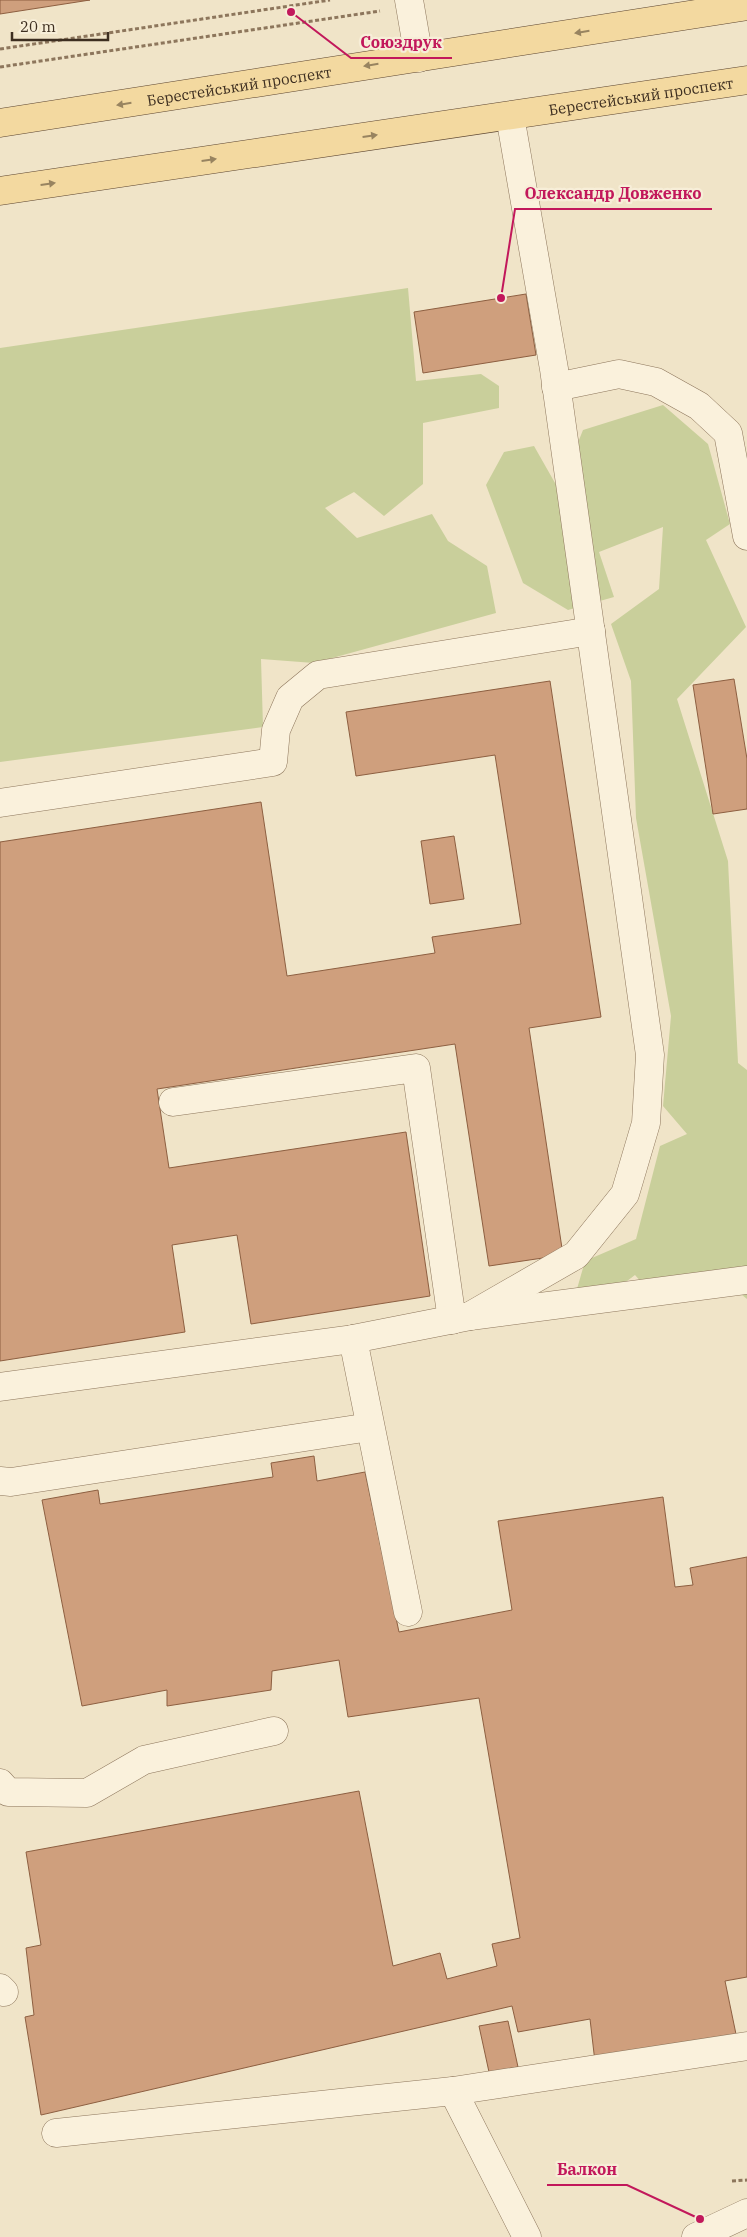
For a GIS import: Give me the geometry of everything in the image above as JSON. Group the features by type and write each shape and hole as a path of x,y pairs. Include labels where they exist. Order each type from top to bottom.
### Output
{"main road":[{"path":"630,24 683,0"},
{"name":"Берестейський проспект","path":"0,123 747,6"},
{"name":"Берестейський проспект","path":"0,191 747,80"}],"lane":[{"path":"409,3 419,58"},
{"path":"461,1318 576,1255 625,1194 646,1123 650,1056 556,386 510,116"},
{"path":"556,386 619,374 656,382 699,406 728,434 747,536"},
{"path":"0,803 273,762 276,730 290,698 318,674 591,632"},
{"path":"174,1102 416,1068 461,1318"},
{"path":"0,1387 353,1339 461,1318 747,1280"},
{"path":"353,1339 408,1612"},
{"path":"0,1481 11,1482 370,1427"},
{"path":"0,1783 8,1792 87,1793 144,1760 274,1731"},
{"path":"56,2133 452,2091 747,2046"},
{"path":"452,2091 527,2237"},
{"path":"696,2237 747,2213"}],"path":[{"path":"0,49 330,0"},
{"path":"0,67 409,3"},
{"path":"732,2181 747,2180"}],"green space":[{"path":"408,288 416,381 481,374 499,386 499,408 423,423 423,484 384,516 354,492 325,508 357,538 432,514 448,541 487,566 496,613 314,663 261,659 263,727 0,762 0,348"},
{"path":"663,405 708,444 730,524 706,540 746,627 677,699 728,861 738,1063 747,1070 747,1299 715,1273 658,1301 635,1275 623,1284 577,1289 585,1261 636,1239 660,1146 687,1134 663,1106 671,1016 636,818 631,681 611,624 659,589 663,527 599,552 614,597 568,610 523,583 486,485 504,452 534,446 559,490 583,430"}],"building":[{"path":"0,0 90,0 0,14"},
{"path":"526,294 536,355 423,373 414,312"},
{"path":"734,679 747,759 747,809 713,814 693,685"},
{"path":"550,681 601,1017 529,1028 563,1255 489,1266 455,1044 157,1089 169,1168 406,1132 430,1296 251,1324 237,1235 172,1245 185,1332 0,1361 0,842 261,802 287,976 435,953 432,937 521,924 495,755 356,776 346,712"},
{"path":"454,836 464,899 430,904 421,841"},
{"path":"314,1456 317,1481 365,1472 399,1632 512,1610 498,1521 663,1497 675,1587 693,1585 690,1568 747,1557 747,1977 725,1981 737,2039 595,2062 590,2019 518,2032 512,2006 41,2115 25,2017 34,2015 26,1948 41,1945 26,1852 359,1791 393,1966 440,1953 447,1979 497,1966 492,1944 520,1938 479,1698 348,1717 339,1660 272,1671 271,1690 167,1706 167,1690 82,1706 42,1500 98,1490 100,1504 273,1477 271,1463"},
{"path":"508,2021 518,2067 489,2072 479,2026"}],"place":[{"name":"Союздрук","path":"291,12"},
{"name":"Олександр Довженко","path":"501,298"},
{"name":"Балкон","path":"700,2219"}]}
